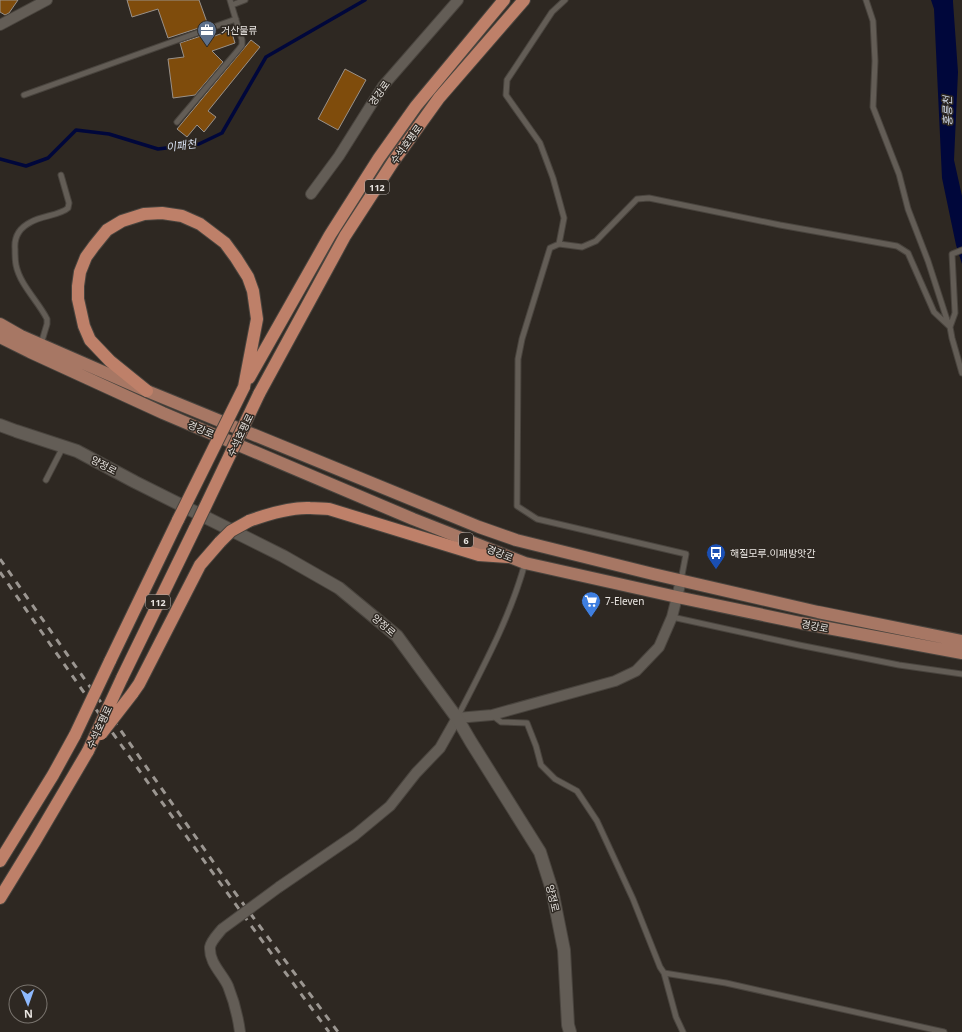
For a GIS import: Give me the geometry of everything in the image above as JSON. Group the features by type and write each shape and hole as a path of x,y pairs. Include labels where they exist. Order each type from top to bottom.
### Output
{"highway":[{"name":"수석호평로","path":"0,861 75,735 178,520 244,387 330,235 379,158 416,106 504,0"},
{"name":"수석호평로","path":"0,898 65,792 88,751 259,394 345,236 393,162 439,98 524,0"},
{"path":"147,391 110,361 90,340 84,326 78,299 78,286 80,272 86,258 107,230 122,221 144,214 162,213 182,216 200,224 225,243 248,277 253,291 256,320 244,387"},
{"path":"88,751 139,684 200,565 231,531 249,521 267,514 287,510 309,508 329,509 479,555 508,557"}],"main road":[{"name":"경강로","path":"0,324 40,345 147,391 479,527 516,540 818,612 962,641"},
{"name":"경강로","path":"0,337 163,413 413,519 525,563 801,623 962,653"},
{"name":"양정로","path":"0,425 77,451 276,552 339,588 397,636 457,718 540,852 552,890 564,950 568,1026 570,1032"}],"street":[{"path":"0,25 47,0"},
{"name":"경강로","path":"312,194 339,156 383,86 458,0"},
{"path":"240,1032 239,1019 227,985 210,956 210,945 222,929 279,887 356,835 390,806 416,773 440,748 457,718 492,715 615,681 636,671 659,647 672,617 681,580"}],"lane":[{"path":"177,122 242,44 231,3 245,0"},
{"path":"559,244 564,218 554,178 540,143 506,95 507,80 552,12 565,0"},
{"path":"866,0 873,21 873,107 899,174 908,209 928,261 950,327 962,373"},
{"path":"24,95 236,19"},
{"path":"40,345 47,324 47,319 18,272 14,243 19,231 30,222 64,211 68,208 69,203 60,175"},
{"path":"681,580 686,554 537,519 517,506 518,359 522,339 550,248 559,244 582,247 596,241 637,199 649,198 780,225 897,246 908,252 934,312 950,327"},
{"path":"950,327 955,313 952,254 962,250"},
{"path":"46,480 63,446"},
{"path":"457,718 493,647 520,581 525,563"},
{"path":"672,617 891,664 962,674"},
{"path":"492,715 500,722 527,724 536,746 541,765 555,779 577,791 597,821 633,899 660,967 664,973 676,1017 683,1032"},
{"path":"664,973 733,984 944,1032"}],"water":[{"name":"홍릉천","path":"931,0 953,0 958,72 954,160 962,196 962,264 956,245 942,178 934,9"}],"building":[{"path":"0,0 18,0 9,13 5,15 0,12"},
{"path":"127,0 199,0 208,25 168,38 158,9 132,17"},
{"path":"231,30 235,43 212,51 223,62 195,95 173,98 168,59 184,57 180,43 210,33 212,37"},
{"path":"251,40 260,47 208,111 216,117 204,132 197,125 187,137 177,129"},
{"path":"345,69 366,80 338,130 318,119"}],"waterway":[{"name":"이패천","path":"0,159 26,166 48,158 76,130 109,134 158,149 199,144 222,133 266,57 365,0"}],"railway":[{"path":"0,559 233,890 338,1032"},
{"path":"0,572 245,918 329,1032"}],"place":[{"name":"거산물류","path":"207,47"},
{"name":"해질모루.이패방앗간","path":"716,570"},
{"name":"7-Eleven","path":"591,618"}]}
